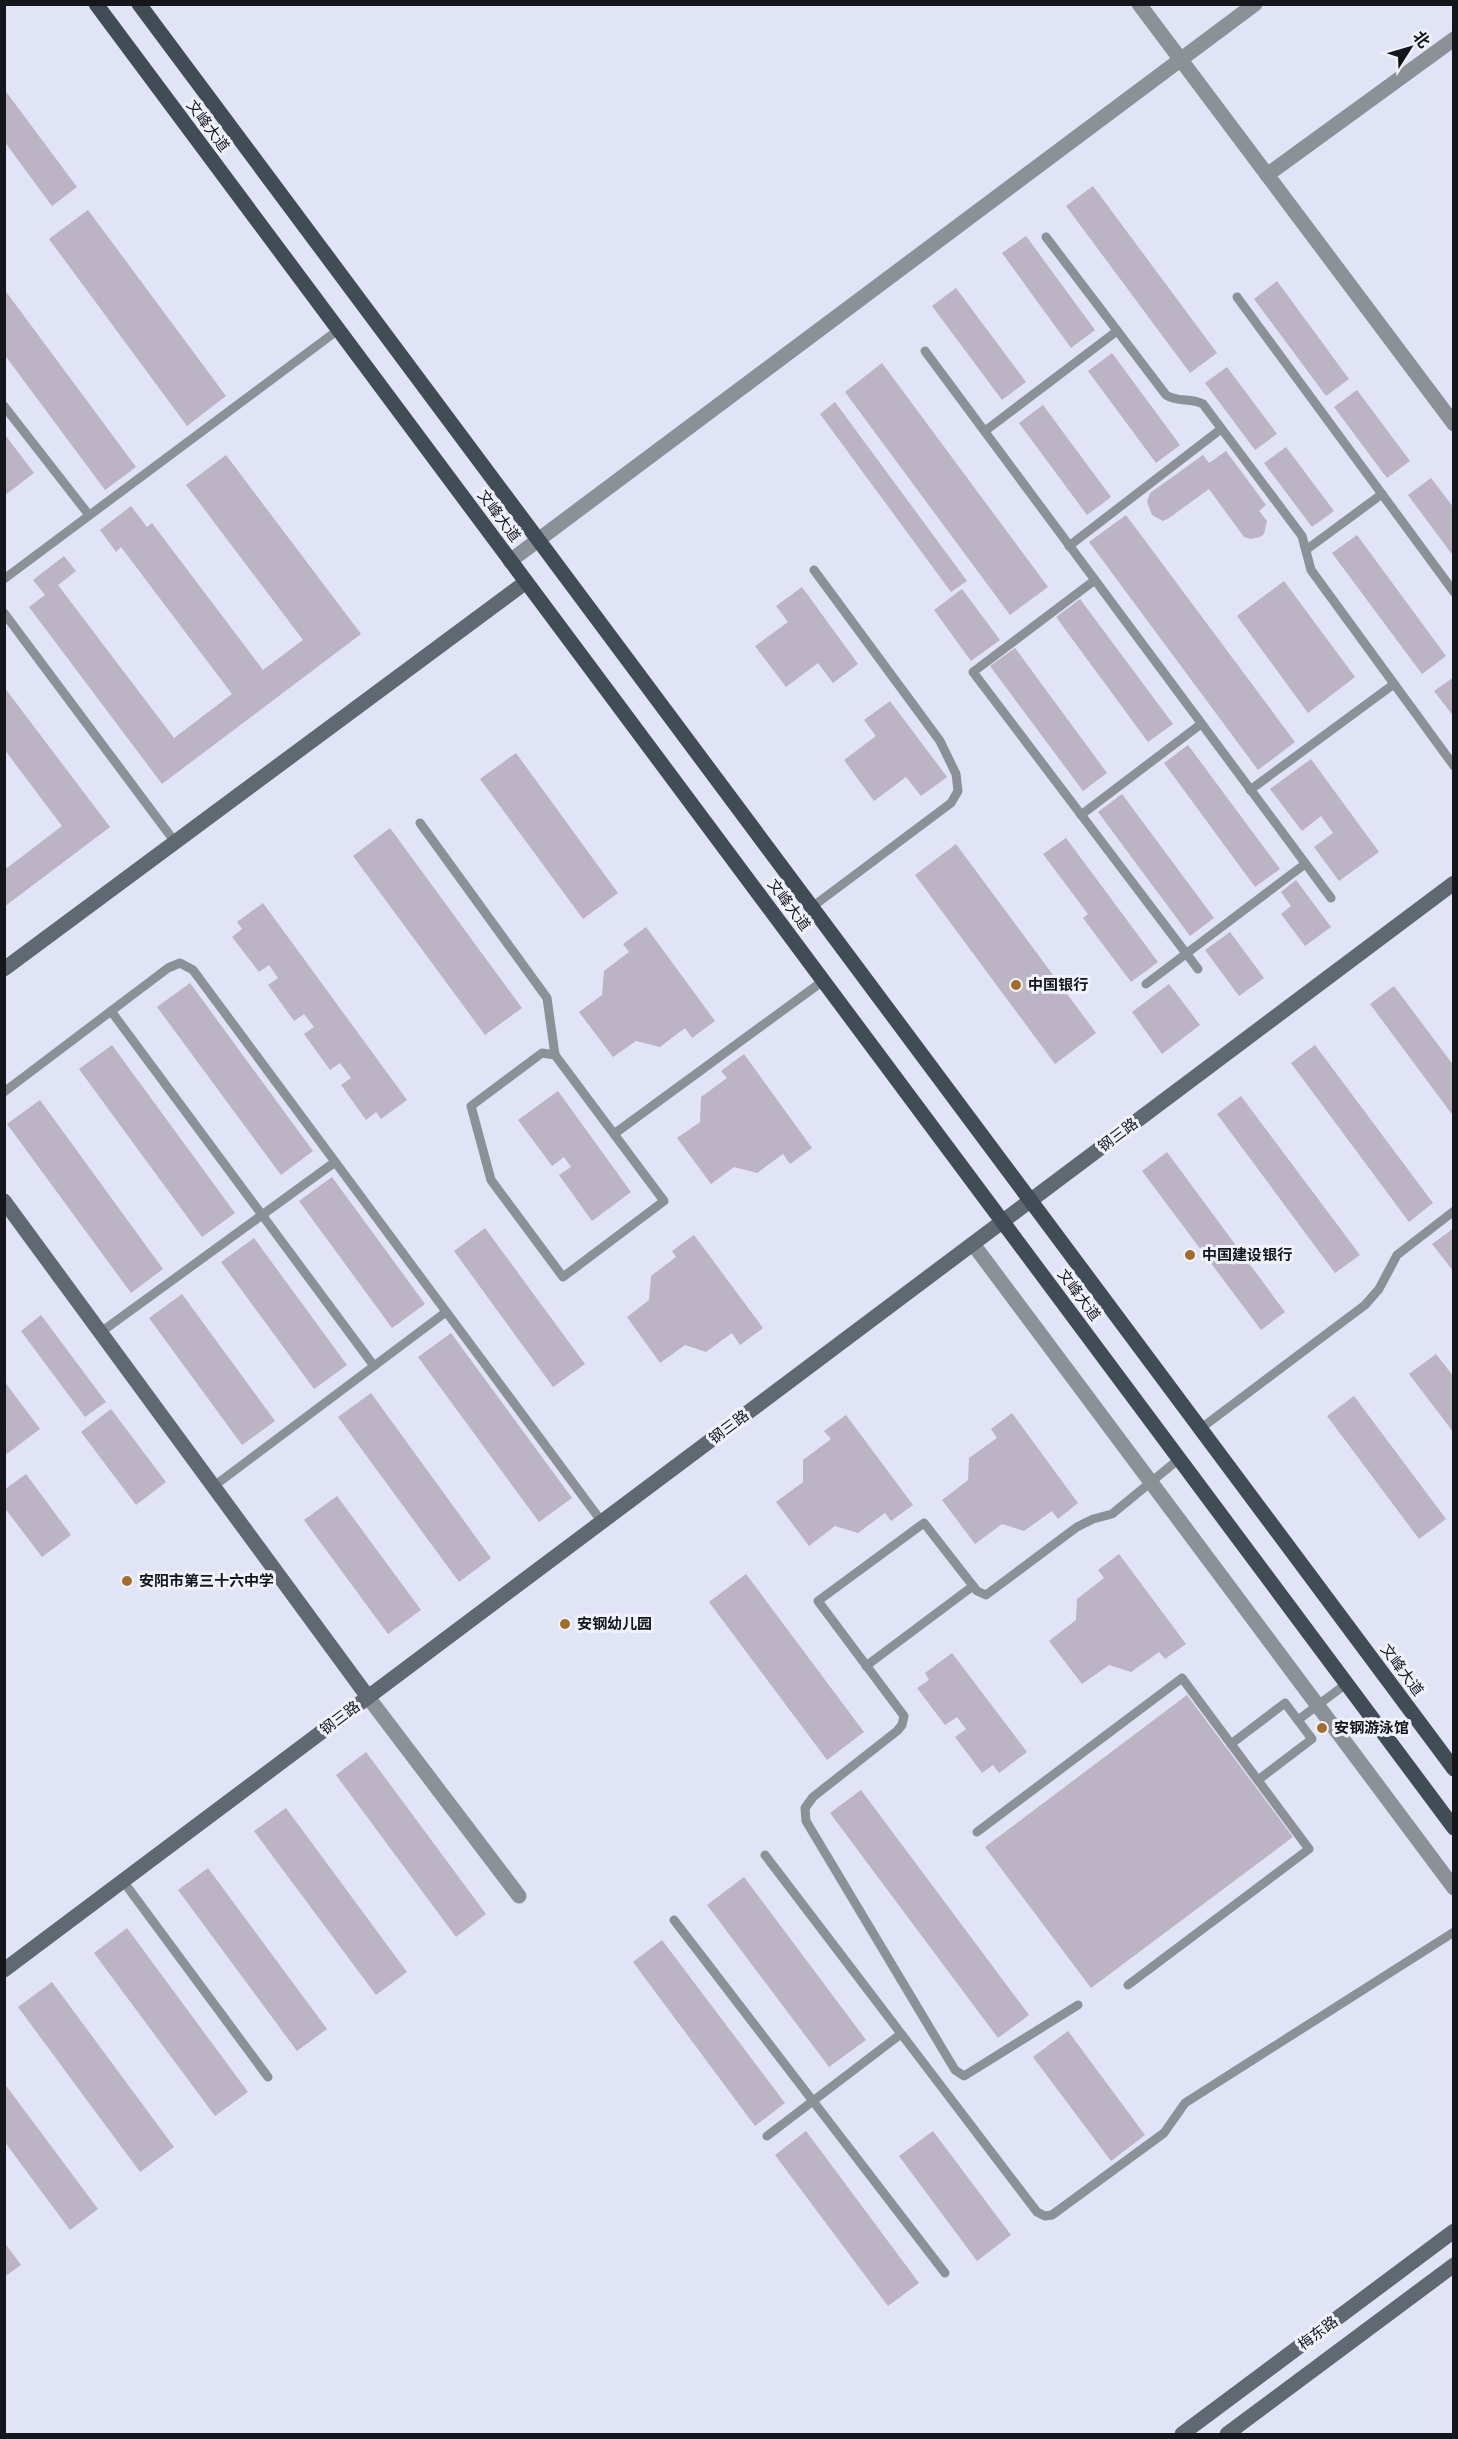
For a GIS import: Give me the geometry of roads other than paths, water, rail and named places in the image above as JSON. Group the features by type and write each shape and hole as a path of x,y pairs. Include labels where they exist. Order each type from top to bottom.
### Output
{"main road":[{"name":"文峰大道","path":"96,4 1454,1828"},
{"name":"文峰大道","path":"139,4 1454,1769"}],"street":[{"path":"1139,4 1454,424"},
{"path":"510,561 1255,4"},
{"path":"1268,175 1454,39"},
{"path":"4,969 526,582"},
{"name":"钢三路","path":"4,1970 1454,883"},
{"path":"4,1201 368,1697 519,1896"},
{"path":"973,1244 1454,1888"},
{"name":"梅东路","path":"1182,2434 1454,2231"},
{"name":"梅东路","path":"1227,2434 1454,2265"}],"lane":[{"path":"1046,237 1166,395 1173,400 1194,399 1203,404 1302,536 1311,570 1454,766"},
{"path":"1237,297 1454,592"},
{"path":"4,579 338,330"},
{"path":"985,432 1117,331"},
{"path":"925,351 1330,898"},
{"path":"4,406 89,515"},
{"path":"1069,546 1221,429"},
{"path":"1306,550 1382,494"},
{"path":"812,907 951,803 958,791 956,774 940,741 814,570"},
{"path":"1095,580 973,672 1198,969"},
{"path":"4,613 175,842"},
{"path":"1250,790 1394,684"},
{"path":"1082,815 1201,724"},
{"path":"420,823 547,998 555,1055 664,1201 563,1277 491,1180 471,1106 542,1053 555,1055"},
{"path":"1146,984 1305,864"},
{"path":"4,1092 168,968 180,963 193,970 602,1522"},
{"path":"614,1134 823,981"},
{"path":"111,1011 374,1366"},
{"path":"101,1332 335,1162"},
{"path":"1200,1429 1365,1305 1379,1289 1397,1255 1454,1211"},
{"path":"214,1486 446,1312"},
{"path":"1078,2005 964,2076 955,2070 806,1821 805,1808 813,1797 902,1725 904,1716 818,1600 924,1523 973,1586 986,1595 1077,1527 1093,1519 1112,1514 1179,1459"},
{"path":"866,1666 973,1586"},
{"path":"977,1832 1182,1678 1309,1849 1128,1985"},
{"path":"1298,1720 1346,1684"},
{"path":"1231,1744 1285,1703 1298,1720 1312,1739 1258,1780"},
{"path":"765,1856 1037,2212 1046,2216 1052,2215 1164,2133 1185,2103 1454,1932"},
{"path":"123,1881 268,2077"},
{"path":"674,1920 945,2273"},
{"path":"767,2136 901,2034"}],"place":[{"name":"中国银行","path":"1016,985"},
{"name":"中国建设银行","path":"1190,1255"},
{"name":"安阳市第三十六中学","path":"127,1581"},
{"name":"安钢幼儿园","path":"565,1624"},
{"name":"安钢游泳馆","path":"1322,1728"}]}
